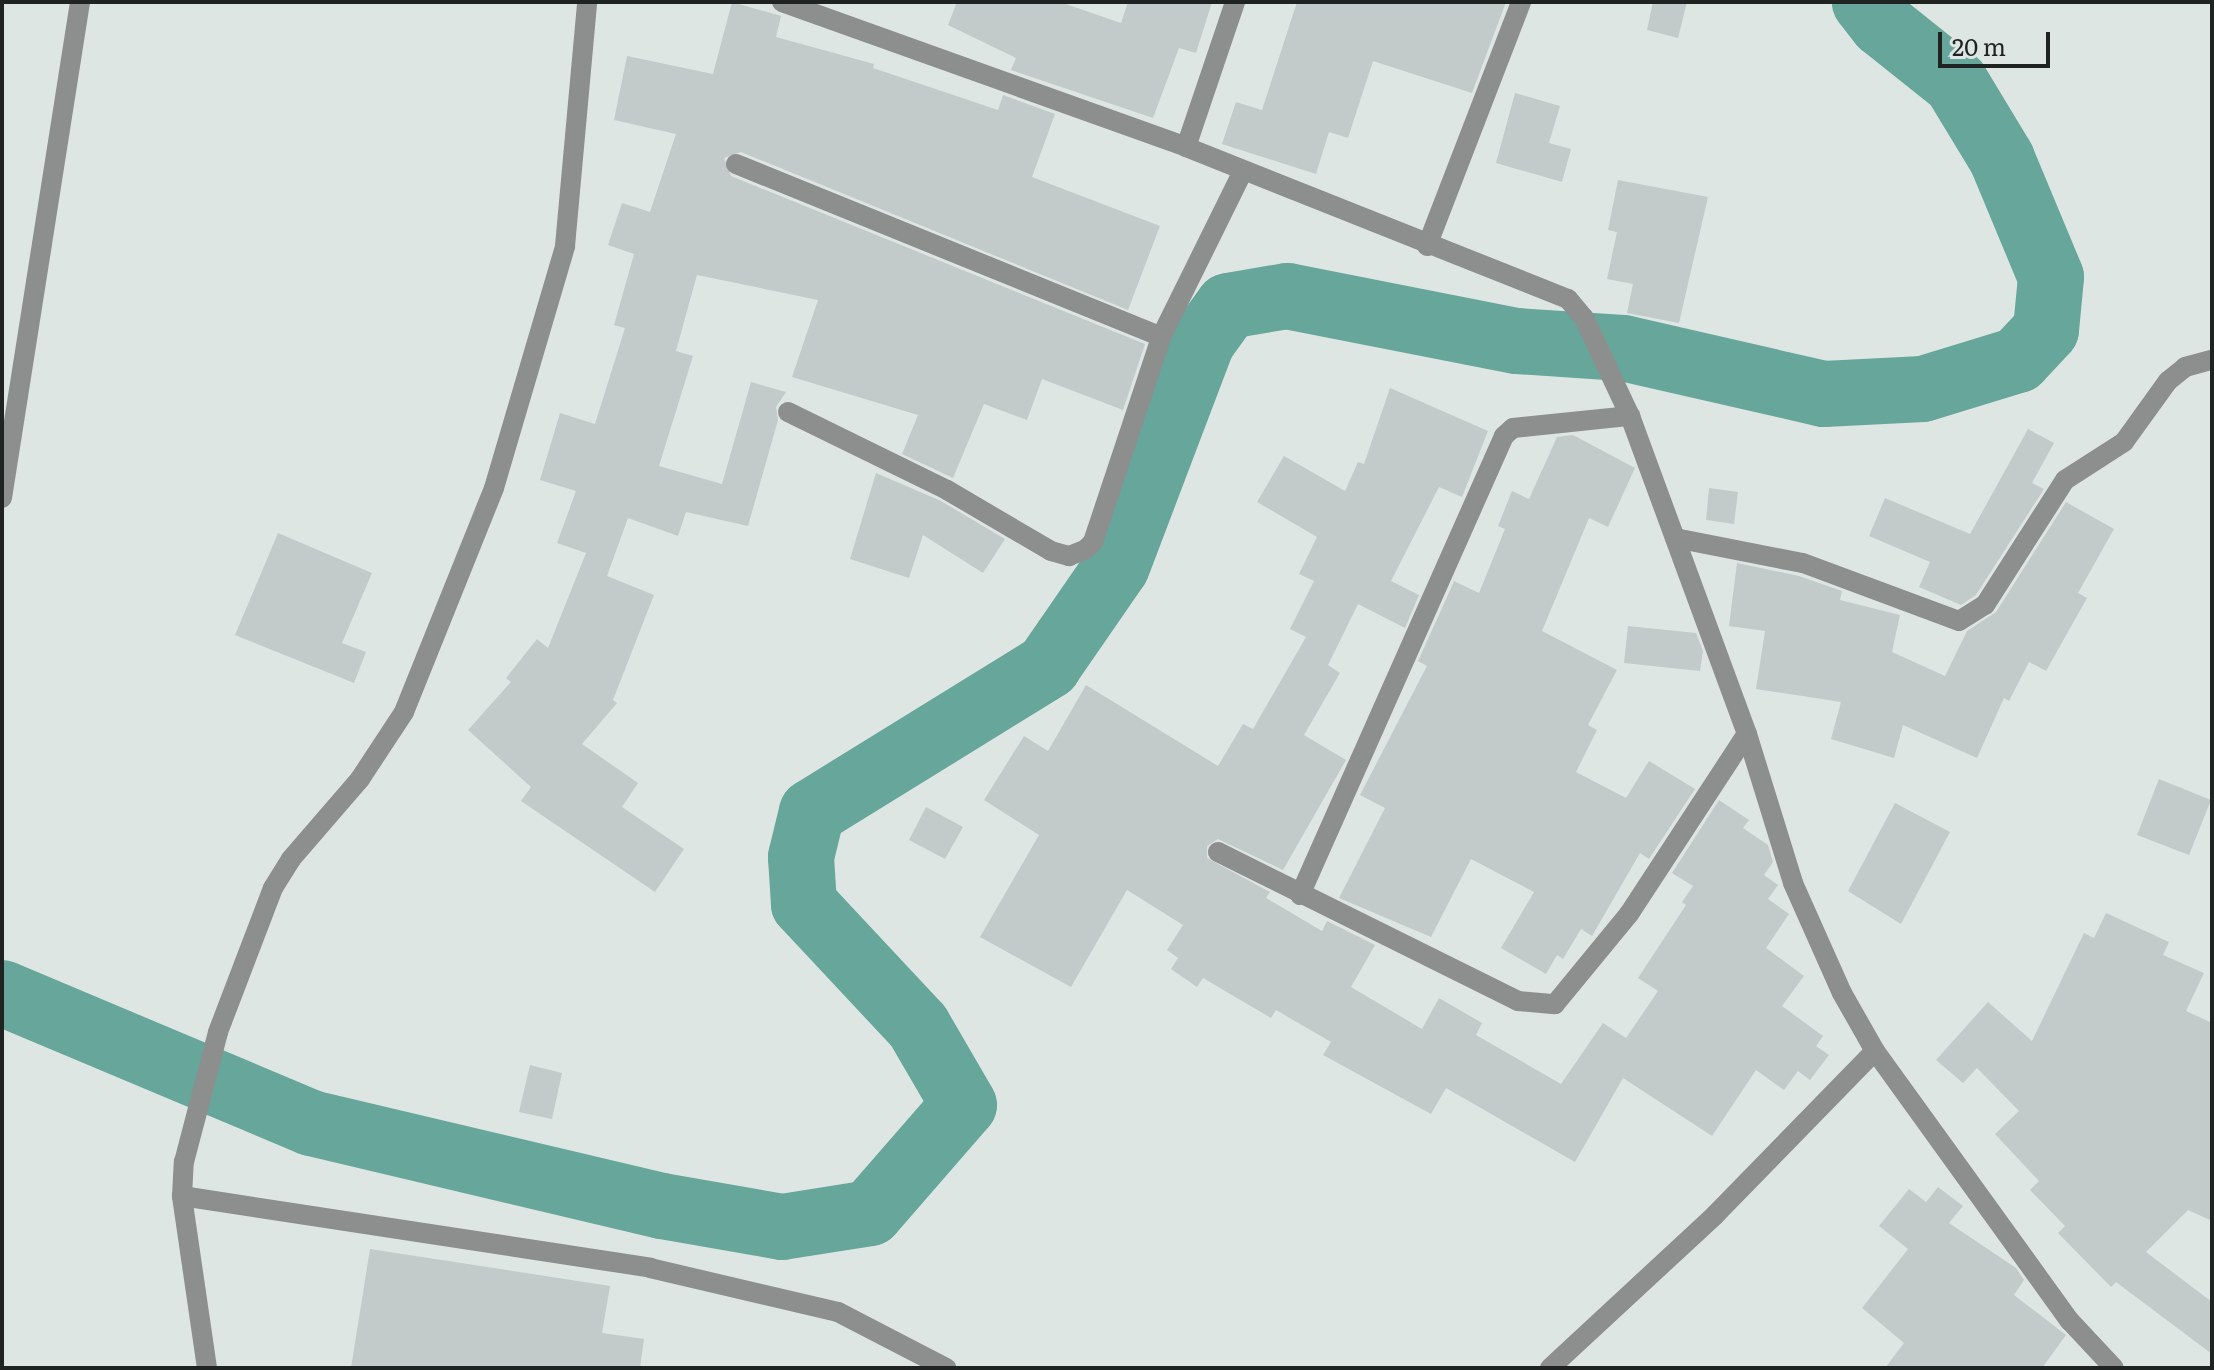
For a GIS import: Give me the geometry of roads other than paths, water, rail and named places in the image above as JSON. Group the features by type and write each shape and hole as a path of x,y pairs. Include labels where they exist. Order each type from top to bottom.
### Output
{"street":[{"path":"2,498 80,2"},
{"path":"207,1368 182,1196 188,1145 218,1032 273,888 291,859 360,779 404,712 494,488 565,246 587,2"},
{"path":"782,2 1186,147 1242,173 1427,246 1548,287 1568,299 1584,318 1605,373 1630,416 1747,734 1811,929 1875,1051 2070,1321 2114,1368"},
{"path":"1186,147 1235,2"},
{"path":"1427,246 1521,2"},
{"path":"736,164 1161,337"},
{"path":"788,412 947,490 1051,551 1069,556 1093,542 1161,337 1242,173"},
{"path":"1675,538 1803,563 1959,621 1985,605 2065,480 2124,442 2168,381 2185,367 2212,360"},
{"path":"1300,895 1504,436 1513,428 1630,416"},
{"path":"1218,852 1518,1001 1536,1006 1555,1004 1629,914 1747,734"},
{"path":"1550,1368 1715,1215 1875,1051"},
{"path":"182,1196 650,1268 829,1309 946,1368"}],"waterway":[{"path":"2,993 311,1123 662,1206 782,1227 870,1213 964,1105 918,1026 804,904 801,857 812,812 1048,666 1117,566 1202,342 1228,306 1287,296 1517,341 1623,348 1824,394 1923,389 2018,360 2046,330 2051,277 2002,159 1956,83 1882,24 1865,2"}]}
